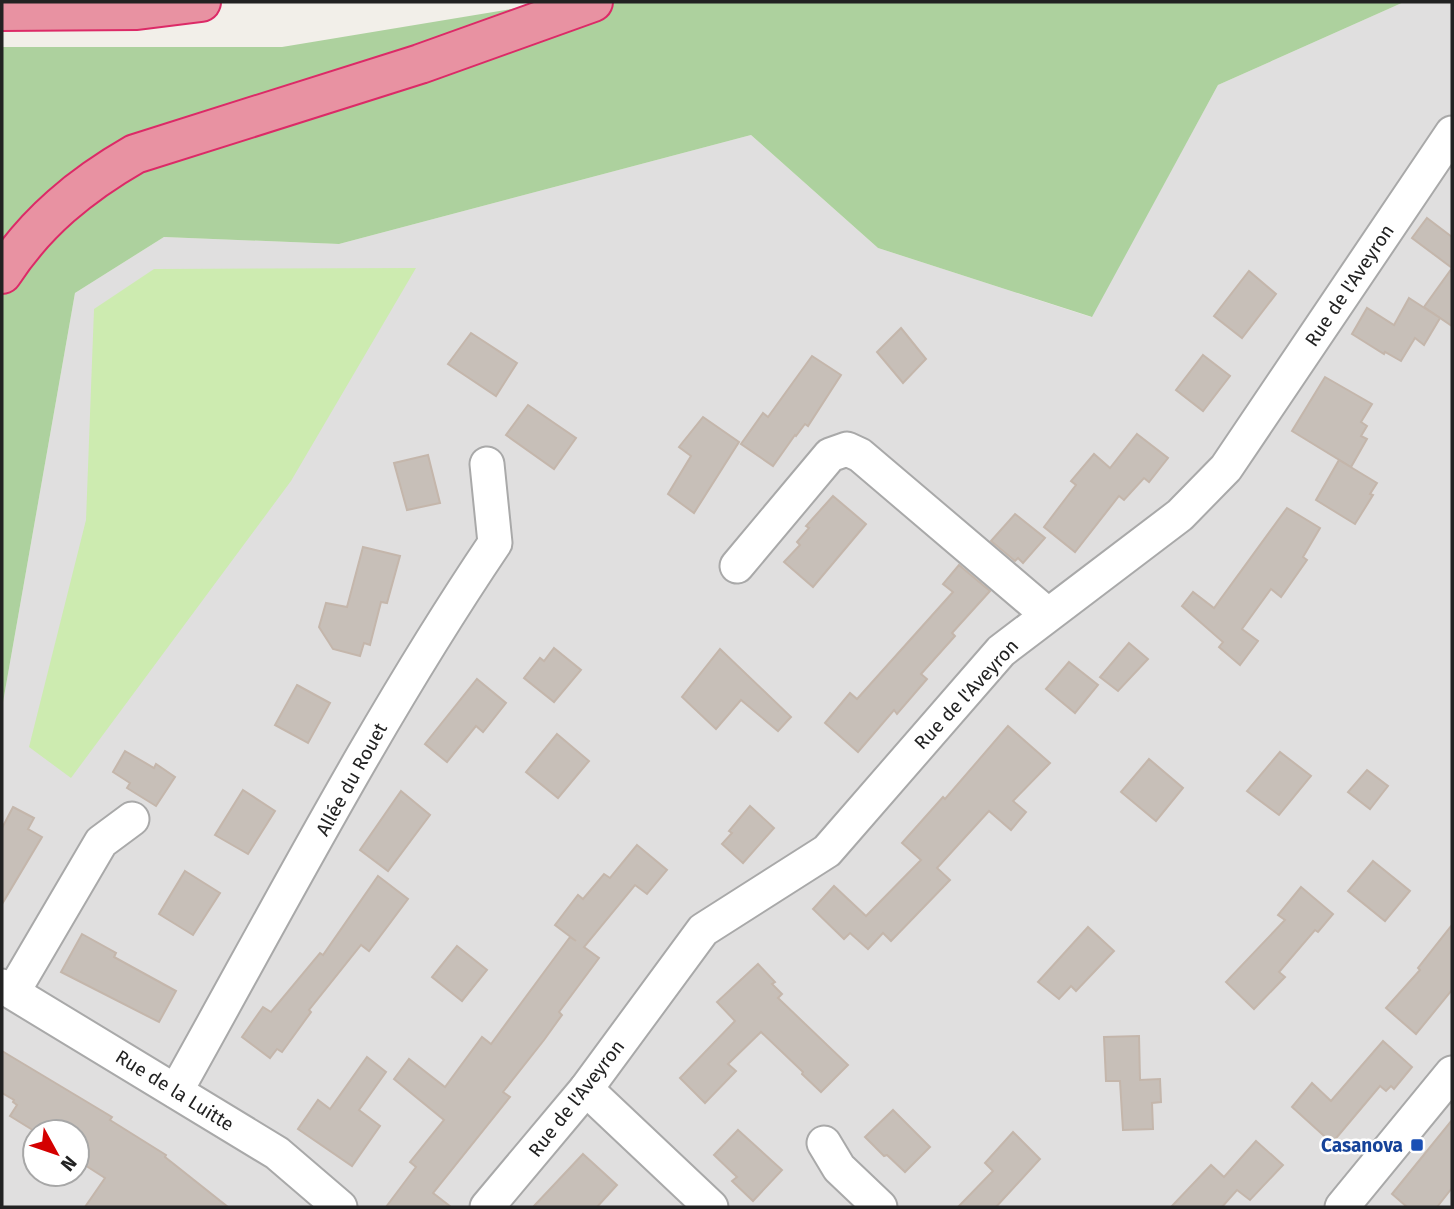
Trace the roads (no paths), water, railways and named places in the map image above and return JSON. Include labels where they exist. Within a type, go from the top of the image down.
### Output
[{"type":"highway","points":[[2,11],[137,10],[201,2]]},
{"type":"highway","points":[[2,274],[17,251],[68,198],[98,175],[135,155],[420,64],[593,2]]},
{"type":"street","name":"Rue de l'Aveyron","points":[[487,1207],[586,1089],[703,930],[827,851],[1002,651],[1180,515],[1226,468],[1452,133]]},
{"type":"street","points":[[737,566],[830,455],[847,449],[860,455],[1047,614]]},
{"type":"street","name":"Allée du Rouet","points":[[176,1091],[394,703],[442,621],[495,543],[486,464]]},
{"type":"street","points":[[7,989],[101,842],[132,819]]},
{"type":"street","name":"Rue de la Luitte","points":[[7,989],[277,1153],[340,1207]]},
{"type":"street","points":[[1342,1207],[1452,1073]]},
{"type":"street","points":[[586,1089],[711,1207]]},
{"type":"street","points":[[824,1143],[839,1168],[880,1207]]},
{"type":"place","name":"Casanova","points":[[1417,1145]]}]
